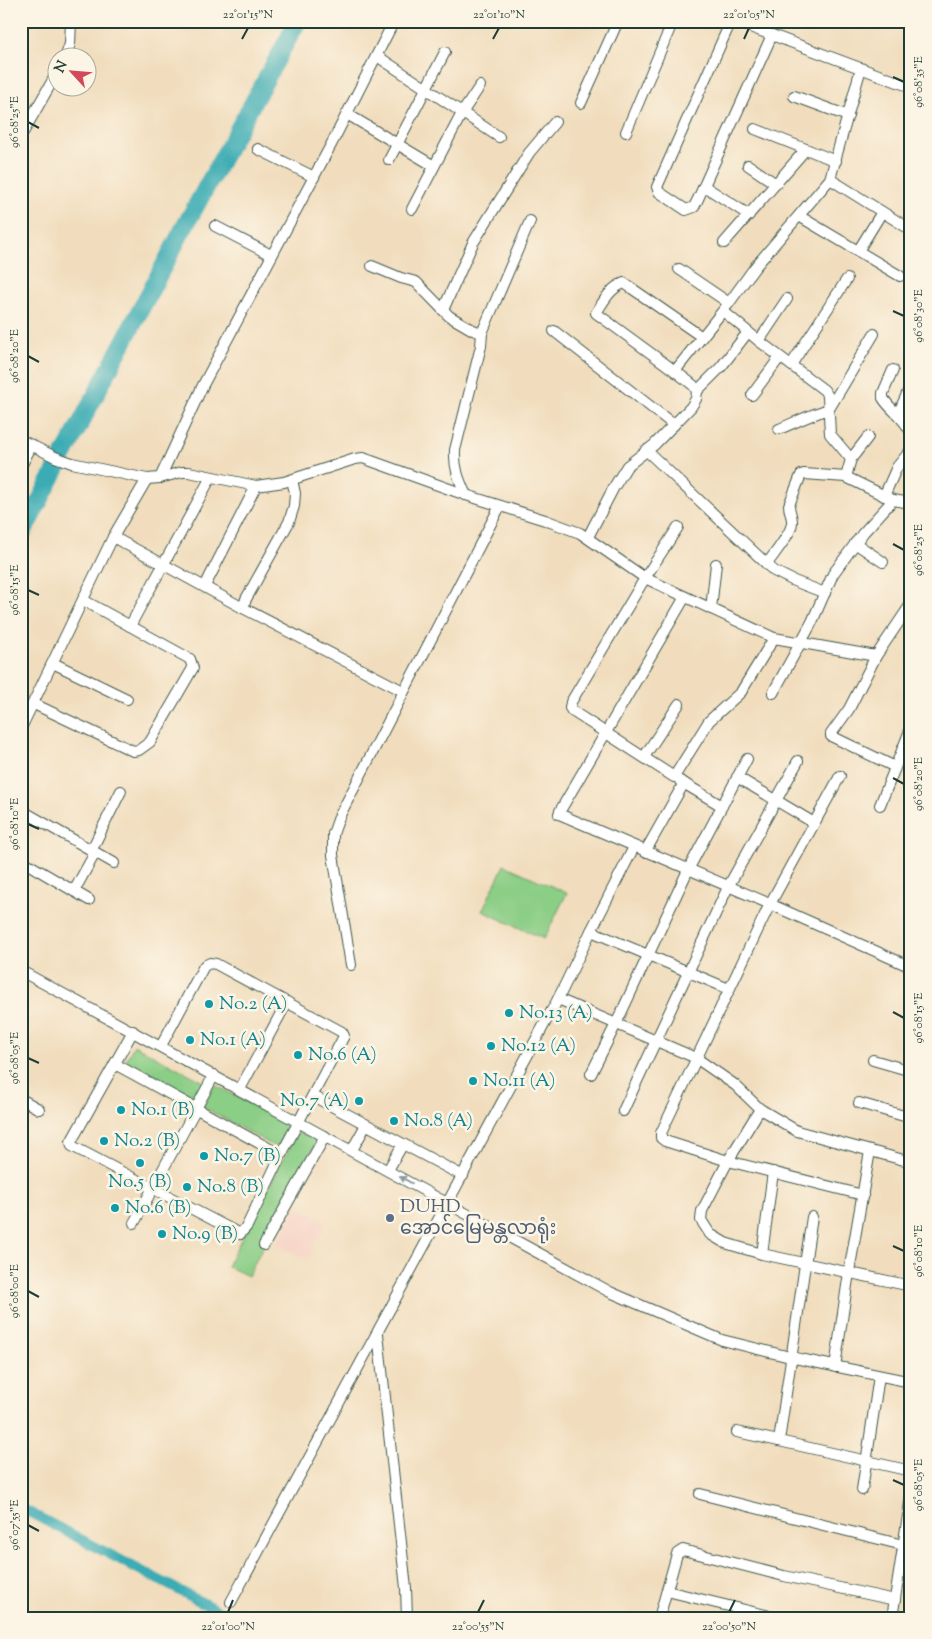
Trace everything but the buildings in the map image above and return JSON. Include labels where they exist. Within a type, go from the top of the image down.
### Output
[{"type":"street","points":[[69,48],[70,21]]},
{"type":"street","points":[[160,478],[200,392],[394,21]]},
{"type":"street","points":[[581,103],[618,21]]},
{"type":"street","points":[[626,132],[673,21]]},
{"type":"street","points":[[772,35],[694,207],[686,210],[659,192],[657,187],[732,21],[772,35],[911,87]]},
{"type":"street","points":[[389,160],[445,52]]},
{"type":"street","points":[[377,56],[499,137]]},
{"type":"street","points":[[675,370],[702,338],[755,267],[830,179],[861,68]]},
{"type":"street","points":[[412,209],[462,113],[480,86]]},
{"type":"street","points":[[21,136],[48,89]]},
{"type":"street","points":[[794,96],[848,116]]},
{"type":"street","points":[[347,114],[434,166]]},
{"type":"street","points":[[443,310],[473,242],[529,153],[555,122]]},
{"type":"street","points":[[755,129],[836,161]]},
{"type":"street","points":[[258,149],[314,177]]},
{"type":"street","points":[[724,243],[806,149]]},
{"type":"street","points":[[748,165],[776,184]]},
{"type":"street","points":[[830,179],[911,230]]},
{"type":"street","points":[[704,186],[749,216]]},
{"type":"street","points":[[858,251],[882,212]]},
{"type":"street","points":[[799,216],[900,276]]},
{"type":"street","points":[[466,495],[457,477],[454,463],[455,450],[481,346],[482,334],[530,221]]},
{"type":"street","points":[[215,226],[271,255]]},
{"type":"street","points":[[372,266],[416,282],[443,310],[457,321],[482,334]]},
{"type":"street","points":[[679,269],[726,307],[748,332],[824,390],[828,396],[830,434],[851,459]]},
{"type":"street","points":[[792,365],[847,279]]},
{"type":"street","points":[[697,391],[693,385],[675,370],[596,313],[608,295],[620,284],[624,283],[630,285],[702,338]]},
{"type":"street","points":[[759,341],[787,299]]},
{"type":"street","points":[[554,331],[674,425]]},
{"type":"street","points":[[588,537],[626,466],[654,445],[691,407],[696,399],[697,391],[721,367],[748,332]]},
{"type":"street","points":[[780,429],[800,421],[811,414],[829,409],[874,334]]},
{"type":"street","points":[[752,396],[780,357]]},
{"type":"street","points":[[893,370],[883,393],[883,398],[911,432]]},
{"type":"street","points":[[898,414],[911,385]]},
{"type":"street","points":[[846,477],[851,459],[868,437]]},
{"type":"street","points":[[21,440],[55,457],[72,463],[147,479],[160,478],[182,472],[256,486],[292,480],[362,458],[588,537],[645,578],[774,638],[802,641],[876,656]]},
{"type":"street","points":[[21,466],[32,445]]},
{"type":"street","points":[[646,450],[774,571],[794,582],[824,593]]},
{"type":"street","points":[[772,693],[820,607],[824,593],[834,574],[888,498],[897,467],[911,450]]},
{"type":"street","points":[[767,564],[791,528],[792,519],[789,505],[801,476],[806,473],[846,477],[888,498],[911,502]]},
{"type":"street","points":[[130,626],[211,477]]},
{"type":"street","points":[[21,728],[113,537],[147,479]]},
{"type":"street","points":[[243,608],[246,599],[289,522],[294,506],[295,493],[292,480]]},
{"type":"street","points":[[205,586],[256,486]]},
{"type":"street","points":[[351,964],[333,854],[333,834],[339,817],[403,691],[500,506]]},
{"type":"street","points":[[678,527],[645,578],[571,702],[570,708],[604,732],[722,806]]},
{"type":"street","points":[[113,537],[243,608],[403,691]]},
{"type":"street","points":[[855,543],[883,562]]},
{"type":"street","points":[[711,609],[716,564]]},
{"type":"street","points":[[685,597],[604,732],[559,813],[911,967]]},
{"type":"street","points":[[34,704],[133,751],[139,750],[150,742],[193,668],[190,659],[83,600]]},
{"type":"street","points":[[895,768],[831,734],[849,709],[876,656],[911,604]]},
{"type":"street","points":[[674,777],[709,721],[741,692],[774,638]]},
{"type":"street","points":[[53,663],[128,698]]},
{"type":"street","points":[[644,757],[679,704]]},
{"type":"street","points":[[880,805],[911,728]]},
{"type":"street","points":[[591,1074],[688,870],[746,759]]},
{"type":"street","points":[[623,1111],[728,887],[798,761]]},
{"type":"street","points":[[840,776],[770,904],[661,1133],[661,1138],[665,1141],[728,1161],[863,1194]]},
{"type":"street","points":[[737,777],[814,822]]},
{"type":"street","points":[[646,852],[684,783]]},
{"type":"street","points":[[74,891],[121,791]]},
{"type":"street","points":[[21,810],[114,863]]},
{"type":"street","points":[[231,1602],[558,999],[590,931],[634,847]]},
{"type":"street","points":[[21,860],[89,900]]},
{"type":"street","points":[[590,931],[729,989]]},
{"type":"street","points":[[133,1031],[71,1142],[72,1146],[240,1234],[248,1226],[299,1121],[344,1036],[342,1032],[287,1002],[216,964],[210,963],[204,966],[161,1046]]},
{"type":"street","points":[[21,970],[610,1292],[713,1337],[790,1357],[911,1382]]},
{"type":"street","points":[[558,999],[696,1058],[735,1085],[760,1109],[801,1132],[911,1162]]},
{"type":"street","points":[[240,1089],[287,1002]]},
{"type":"street","points":[[873,1060],[911,1071]]},
{"type":"street","points":[[115,1064],[282,1155]]},
{"type":"street","points":[[134,1223],[214,1075]]},
{"type":"street","points":[[313,1096],[463,1176]]},
{"type":"street","points":[[21,1099],[39,1109]]},
{"type":"street","points":[[859,1103],[911,1118]]},
{"type":"street","points":[[760,1109],[728,1161],[702,1211],[701,1220],[710,1234],[718,1240],[762,1254],[911,1286]]},
{"type":"street","points":[[352,1150],[366,1125]]},
{"type":"street","points":[[264,1245],[325,1136]]},
{"type":"street","points":[[388,1170],[403,1144]]},
{"type":"street","points":[[835,1367],[870,1151]]},
{"type":"street","points":[[762,1254],[773,1172]]},
{"type":"street","points":[[779,1441],[812,1217]]},
{"type":"street","points":[[378,1334],[406,1588],[407,1618]]},
{"type":"street","points":[[862,1490],[879,1376]]},
{"type":"street","points":[[737,1432],[911,1471]]},
{"type":"street","points":[[700,1494],[906,1541]]},
{"type":"street","points":[[892,1618],[906,1541],[911,1496]]},
{"type":"street","points":[[659,1618],[677,1554],[683,1550],[784,1576],[895,1600]]},
{"type":"street","points":[[667,1591],[778,1618]]},
{"type":"shaded area","points":[[297,1207],[327,1223],[307,1259],[277,1245]]},
{"type":"green space","points":[[504,865],[567,893],[544,939],[482,911]]},
{"type":"green space","points":[[134,1045],[204,1082],[194,1102],[124,1064]]},
{"type":"green space","points":[[215,1085],[289,1126],[277,1148],[203,1107]]},
{"type":"green space","points":[[298,1132],[317,1141],[248,1276],[227,1266]]},
{"type":"waterway","points":[[21,536],[181,233],[298,21]]},
{"type":"waterway","points":[[21,1508],[232,1618]]},
{"type":"place","name":"No.2 (A)","points":[[209,1004]]},
{"type":"place","name":"No.13 (A)","points":[[509,1013]]},
{"type":"place","name":"No.1 (A)","points":[[190,1040]]},
{"type":"place","name":"No.12 (A)","points":[[491,1046]]},
{"type":"place","name":"No.6 (A)","points":[[298,1055]]},
{"type":"place","name":"No.11 (A)","points":[[473,1081]]},
{"type":"place","name":"No.7 (A)","points":[[359,1101]]},
{"type":"place","name":"No.1 (B)","points":[[121,1110]]},
{"type":"place","name":"No.8 (A)","points":[[394,1121]]},
{"type":"place","name":"No.2 (B)","points":[[104,1141]]},
{"type":"place","name":"No.7 (B)","points":[[204,1156]]},
{"type":"place","name":"No.5 (B)","points":[[140,1163]]},
{"type":"place","name":"No.8 (B)","points":[[187,1187]]},
{"type":"place","name":"No.6 (B)","points":[[115,1208]]},
{"type":"place","name":"DUHD အောင်မြေမန္တလာရုံး","points":[[390,1218]]},
{"type":"place","name":"No.9 (B)","points":[[162,1234]]}]
